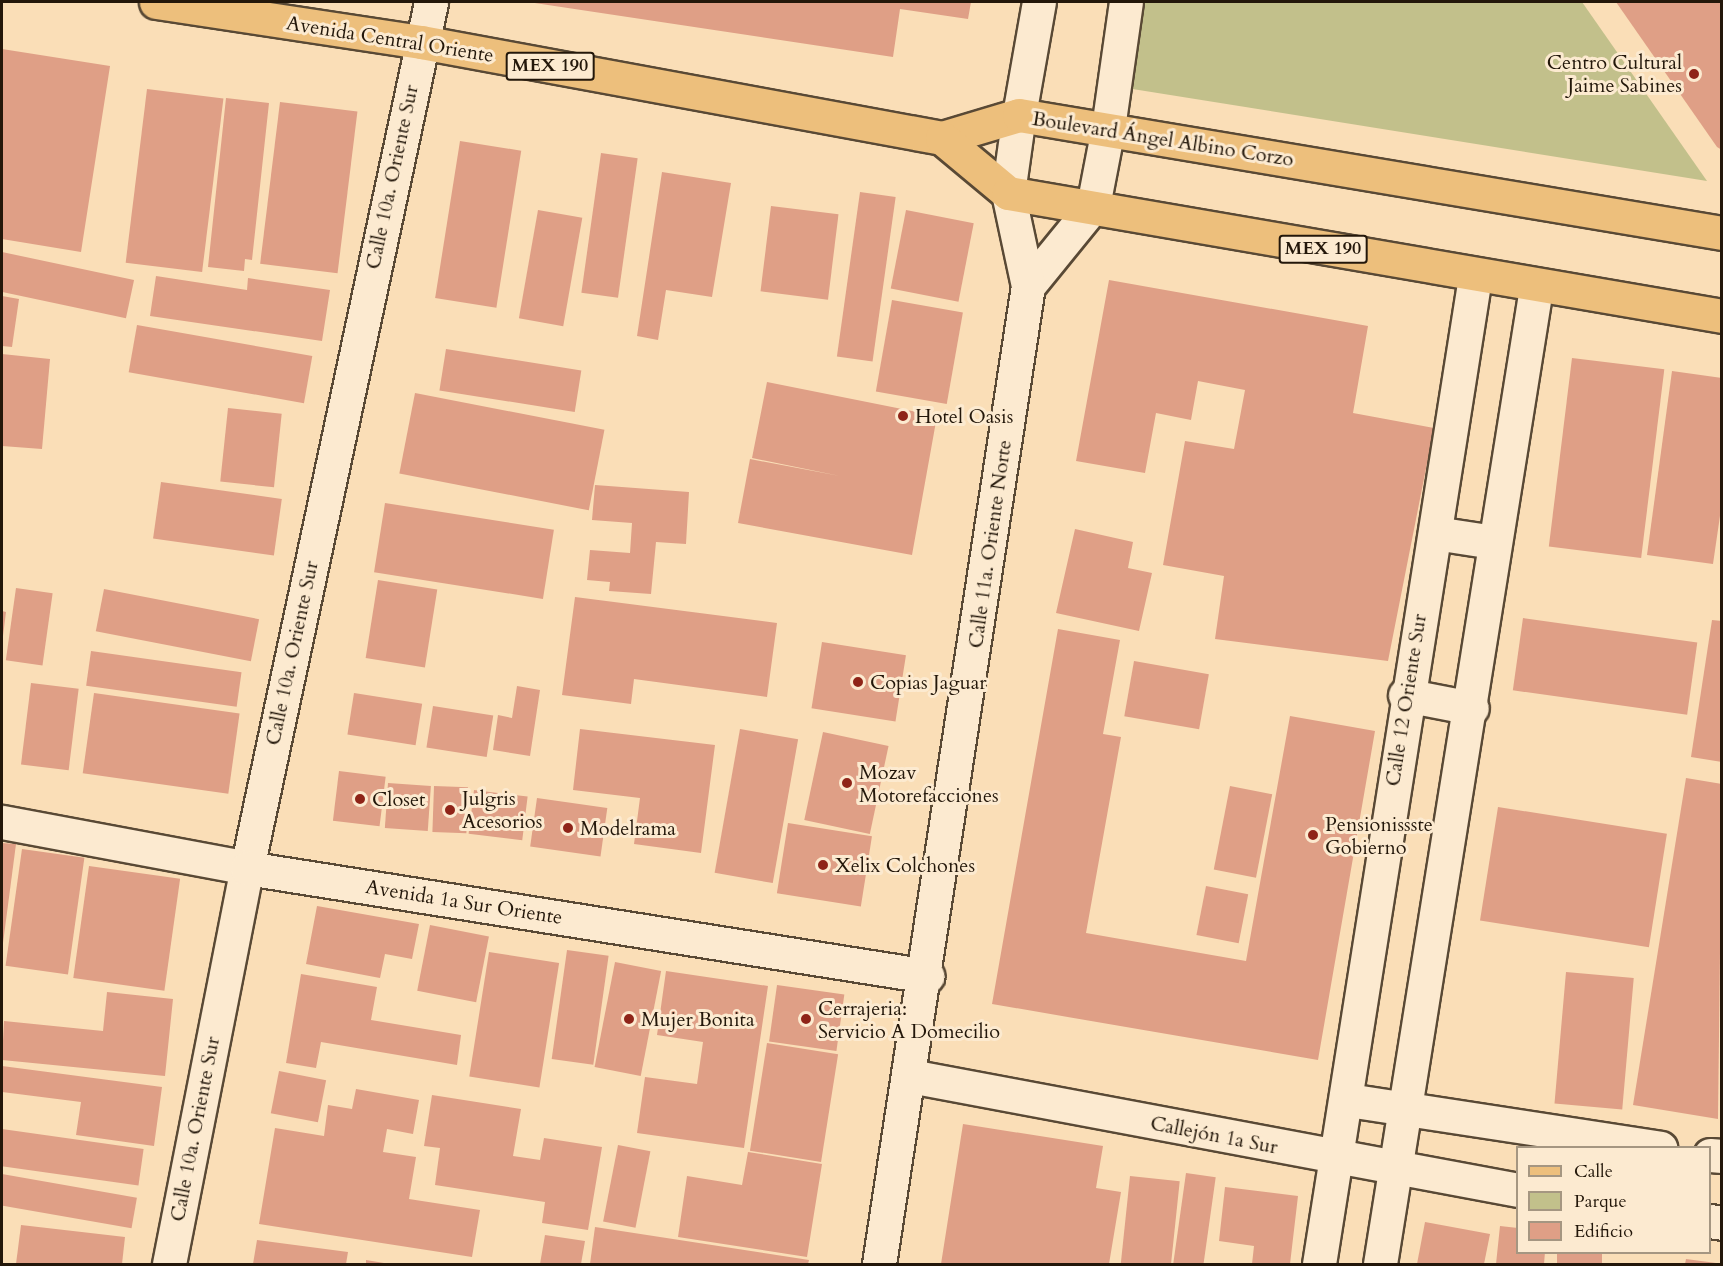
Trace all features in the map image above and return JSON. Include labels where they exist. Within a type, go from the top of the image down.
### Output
[{"type":"main road","name":"Avenida Central Oriente","points":[[156,2],[421,42],[942,138]]},
{"type":"main road","name":"Boulevard Ángel Albino Corzo","points":[[942,138],[1019,115],[1108,128],[1722,233]]},
{"type":"main road","name":"MEX 190","points":[[942,138],[1008,193],[1093,206],[1475,278],[1722,316]]},
{"type":"street","name":"Calle 10a. Oriente Sur","points":[[169,1264],[247,868],[430,2]]},
{"type":"street","points":[[1028,286],[1008,193],[1039,2]]},
{"type":"street","points":[[1028,286],[1093,206],[1108,128],[1126,2]]},
{"type":"street","name":"Calle 12 Oriente Sur","points":[[1319,1264],[1348,1100],[1405,695],[1435,533],[1475,278]]},
{"type":"street","name":"Calle 11a. Oriente Norte","points":[[879,1264],[927,976],[1028,286]]},
{"type":"street","points":[[1380,1264],[1401,1110],[1472,708],[1494,542],[1536,288]]},
{"type":"street","points":[[1435,533],[1494,542]]},
{"type":"street","points":[[1405,695],[1472,708]]},
{"type":"street","name":"Avenida 1a Sur Oriente","points":[[2,822],[247,868],[927,976]]},
{"type":"street","name":"Callejón 1a Sur","points":[[910,1076],[1394,1170],[1516,1190]]},
{"type":"street","points":[[1348,1100],[1401,1110],[1646,1146]]},
{"type":"green space","points":[[1132,2],[1582,2],[1707,181],[1120,87]]},
{"type":"building","points":[[528,2],[971,2],[968,19],[900,9],[893,57]]},
{"type":"building","name":"Centro Cultural Jaime Sabines","points":[[1616,2],[1722,2],[1722,150],[1717,147]]},
{"type":"building","points":[[2,49],[110,66],[81,252],[2,239]]},
{"type":"building","points":[[147,89],[223,98],[202,272],[126,263]]},
{"type":"building","points":[[226,98],[269,103],[252,260],[245,259],[244,271],[208,267]]},
{"type":"building","points":[[280,102],[357,112],[338,273],[260,264]]},
{"type":"building","points":[[460,141],[521,151],[496,308],[435,298]]},
{"type":"building","points":[[601,153],[638,158],[618,298],[581,293]]},
{"type":"building","points":[[662,172],[731,183],[712,297],[666,290],[658,340],[637,336]]},
{"type":"building","points":[[860,192],[896,197],[873,361],[837,356]]},
{"type":"building","points":[[771,206],[838,214],[828,300],[761,291]]},
{"type":"building","points":[[538,210],[582,218],[563,326],[519,318]]},
{"type":"building","points":[[906,210],[974,223],[958,302],[891,289]]},
{"type":"building","points":[[2,252],[134,280],[126,318],[2,292]]},
{"type":"building","points":[[156,276],[247,290],[248,278],[330,290],[322,341],[150,316]]},
{"type":"building","points":[[1109,280],[1368,326],[1353,413],[1434,428],[1388,661],[1215,639],[1224,576],[1163,565],[1185,441],[1234,449],[1245,390],[1198,381],[1191,420],[1156,413],[1145,473],[1076,461]]},
{"type":"building","points":[[2,296],[19,299],[12,347],[2,346]]},
{"type":"building","points":[[892,300],[963,313],[947,404],[876,392]]},
{"type":"building","points":[[137,325],[312,356],[304,403],[129,372]]},
{"type":"building","points":[[446,349],[581,370],[575,412],[439,390]]},
{"type":"building","points":[[2,354],[50,359],[42,449],[2,446]]},
{"type":"building","points":[[1572,358],[1664,369],[1641,558],[1549,547]]},
{"type":"building","points":[[1672,371],[1722,378],[1722,502],[1713,564],[1647,555]]},
{"type":"building","points":[[767,382],[937,416],[912,555],[738,523],[750,459],[840,476],[752,458]]},
{"type":"building","points":[[415,393],[604,430],[589,510],[399,473]]},
{"type":"building","points":[[228,408],[282,414],[274,487],[220,482]]},
{"type":"building","points":[[161,482],[282,499],[274,555],[153,538]]},
{"type":"building","points":[[595,485],[689,492],[686,544],[656,542],[651,594],[609,591],[610,582],[587,580],[590,550],[630,553],[632,523],[592,520]]},
{"type":"building","points":[[385,503],[554,530],[543,599],[374,572]]},
{"type":"building","points":[[1075,529],[1133,542],[1128,568],[1152,573],[1139,631],[1056,613]]},
{"type":"building","points":[[378,580],[437,589],[425,667],[366,658]]},
{"type":"building","points":[[16,588],[53,593],[42,665],[6,660]]},
{"type":"building","points":[[104,589],[259,619],[251,661],[96,631]]},
{"type":"building","points":[[575,597],[777,623],[767,697],[634,679],[631,704],[562,695]]},
{"type":"building","points":[[2,611],[6,612],[3,636],[2,635]]},
{"type":"building","points":[[1523,618],[1697,642],[1687,715],[1513,690]]},
{"type":"building","points":[[1712,620],[1722,621],[1722,762],[1691,757]]},
{"type":"building","name":"Pensionissste Gobierno","points":[[1058,629],[1120,640],[1103,734],[1121,737],[1086,933],[1246,961],[1290,716],[1375,731],[1318,1060],[992,1004]]},
{"type":"building","name":"Copias Jaguar","points":[[822,642],[906,655],[895,721],[812,708]]},
{"type":"building","points":[[91,651],[242,672],[237,707],[86,686]]},
{"type":"building","points":[[1134,661],[1209,674],[1199,729],[1124,716]]},
{"type":"building","points":[[31,683],[79,689],[69,770],[21,764]]},
{"type":"building","points":[[517,686],[540,690],[530,756],[493,750],[498,715],[512,718]]},
{"type":"building","points":[[94,693],[240,713],[228,794],[83,773]]},
{"type":"building","points":[[354,693],[422,704],[416,745],[347,734]]},
{"type":"building","points":[[433,706],[493,716],[487,757],[426,747]]},
{"type":"building","points":[[580,729],[715,745],[701,853],[634,844],[640,798],[573,790]]},
{"type":"building","points":[[740,729],[798,739],[773,883],[715,873]]},
{"type":"building","name":"Mozav Motorefacciones","points":[[823,732],[889,746],[870,834],[804,820]]},
{"type":"building","name":"Closet","points":[[339,771],[386,777],[380,826],[333,821]]},
{"type":"building","points":[[1686,778],[1722,784],[1718,1119],[1633,1105]]},
{"type":"building","points":[[388,783],[431,786],[428,831],[385,828]]},
{"type":"building","name":"Julgris Acesorios","points":[[434,786],[468,787],[466,833],[432,832]]},
{"type":"building","points":[[1230,786],[1272,794],[1256,878],[1214,869]]},
{"type":"building","points":[[474,790],[528,797],[522,840],[469,834]]},
{"type":"building","name":"Modelrama","points":[[537,798],[607,808],[600,856],[530,847]]},
{"type":"building","points":[[1498,807],[1667,834],[1649,947],[1480,921]]},
{"type":"building","name":"Xelix Colchones","points":[[788,823],[872,836],[861,906],[777,893]]},
{"type":"building","points":[[2,843],[16,844],[3,943],[2,943]]},
{"type":"building","points":[[22,849],[84,858],[68,975],[6,966]]},
{"type":"building","points":[[89,866],[180,879],[164,991],[73,978]]},
{"type":"building","points":[[1206,886],[1248,894],[1239,943],[1196,935]]},
{"type":"building","points":[[317,906],[419,924],[412,959],[385,954],[380,978],[306,964]]},
{"type":"building","points":[[430,925],[489,936],[476,1002],[417,991]]},
{"type":"building","points":[[567,950],[609,956],[593,1065],[552,1059]]},
{"type":"building","points":[[489,952],[559,963],[539,1088],[469,1076]]},
{"type":"building","name":"Mujer Bonita","points":[[615,962],[661,971],[641,1076],[595,1067]]},
{"type":"building","points":[[666,971],[768,986],[744,1148],[637,1133],[645,1077],[697,1084],[703,1042],[657,1035]]},
{"type":"building","points":[[1566,972],[1634,978],[1622,1109],[1554,1103]]},
{"type":"building","points":[[301,974],[377,987],[371,1020],[461,1035],[457,1065],[321,1042],[316,1068],[286,1063]]},
{"type":"building","name":"Cerrajeria: Servicio A Domecilio","points":[[777,985],[844,994],[836,1051],[769,1041]]},
{"type":"building","points":[[107,992],[173,999],[165,1076],[2,1060],[4,1021],[103,1031]]},
{"type":"building","points":[[767,1043],[838,1054],[821,1162],[750,1151]]},
{"type":"building","points":[[2,1066],[162,1087],[154,1146],[76,1135],[81,1102],[2,1092]]},
{"type":"building","points":[[279,1071],[326,1080],[318,1122],[271,1113]]},
{"type":"building","points":[[356,1089],[419,1100],[413,1134],[387,1129],[383,1152],[416,1157],[409,1199],[480,1210],[472,1257],[259,1224],[275,1128],[324,1136],[328,1105],[352,1109]]},
{"type":"building","points":[[432,1095],[521,1109],[513,1156],[540,1160],[544,1138],[602,1147],[588,1230],[542,1223],[545,1202],[435,1185],[440,1148],[424,1146]]},
{"type":"building","points":[[963,1124],[1103,1146],[1096,1188],[1121,1192],[1109,1264],[941,1264]]},
{"type":"building","points":[[2,1129],[144,1149],[138,1186],[2,1166]]},
{"type":"building","points":[[618,1145],[650,1151],[636,1228],[603,1222]]},
{"type":"building","points":[[748,1152],[822,1164],[807,1257],[678,1237],[687,1176],[742,1185]]},
{"type":"building","points":[[1186,1173],[1216,1177],[1204,1264],[1173,1264]]},
{"type":"building","points":[[2,1174],[137,1198],[132,1228],[2,1205]]},
{"type":"building","points":[[1130,1176],[1180,1181],[1171,1264],[1121,1264]]},
{"type":"building","points":[[1225,1187],[1298,1196],[1290,1264],[1252,1264],[1254,1246],[1219,1241]]},
{"type":"building","points":[[1425,1222],[1490,1234],[1484,1264],[1417,1264]]},
{"type":"building","points":[[21,1225],[125,1237],[122,1264],[16,1264]]},
{"type":"building","points":[[1500,1226],[1516,1228],[1516,1254],[1545,1254],[1544,1264],[1496,1264]]},
{"type":"building","points":[[595,1227],[809,1260],[808,1264],[590,1264]]},
{"type":"building","points":[[545,1235],[585,1241],[581,1264],[540,1264]]},
{"type":"building","points":[[257,1240],[348,1252],[346,1264],[253,1264]]},
{"type":"building","points":[[1557,1254],[1602,1254],[1602,1264],[1557,1264]]},
{"type":"building","points":[[1686,1259],[1716,1263],[1716,1264],[1685,1264]]},
{"type":"building","points":[[366,1260],[384,1263],[384,1264],[366,1264]]},
{"type":"place","name":"Centro Cultural Jaime Sabines","points":[[1694,74]]},
{"type":"place","name":"Hotel Oasis","points":[[903,416]]},
{"type":"place","name":"Copias Jaguar","points":[[858,682]]},
{"type":"place","name":"Mozav Motorefacciones","points":[[847,783]]},
{"type":"place","name":"Closet","points":[[360,799]]},
{"type":"place","name":"Julgris Acesorios","points":[[450,810]]},
{"type":"place","name":"Modelrama","points":[[568,828]]},
{"type":"place","name":"Pensionissste Gobierno","points":[[1313,835]]},
{"type":"place","name":"Xelix Colchones","points":[[823,865]]},
{"type":"place","name":"Mujer Bonita","points":[[629,1019]]},
{"type":"place","name":"Cerrajeria: Servicio A Domecilio","points":[[806,1019]]}]
